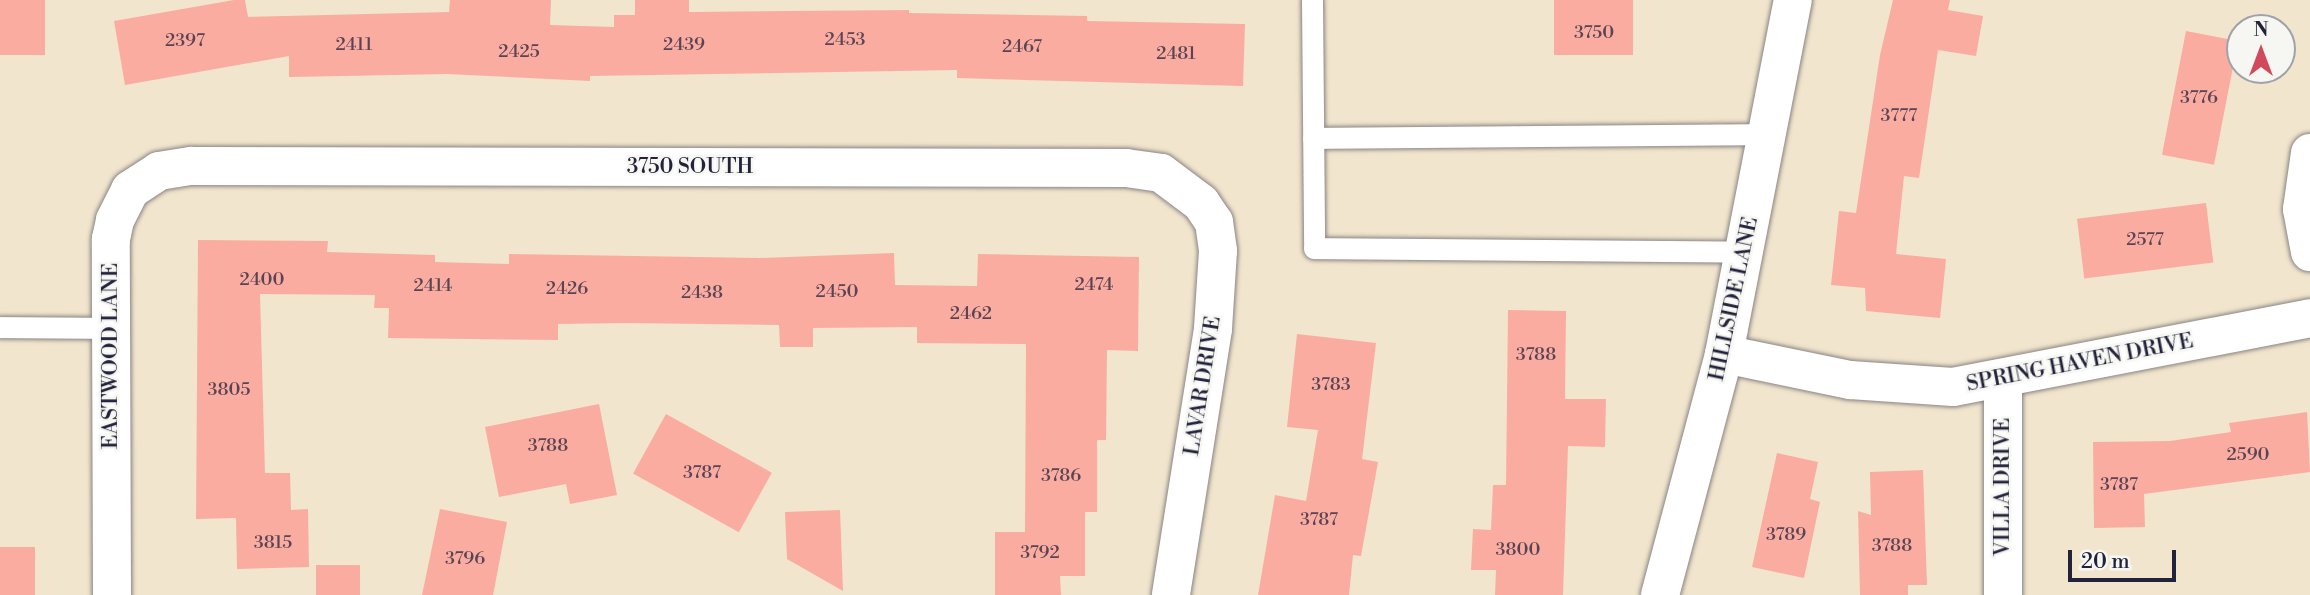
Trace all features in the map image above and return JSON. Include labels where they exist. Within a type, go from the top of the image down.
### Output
[{"type":"street","name":"HILLSIDE LANE","points":[[1660,595],[1724,354],[1793,0]]},
{"type":"street","points":[[2310,153],[2302,209],[2310,252]]},
{"type":"street","name":"3750 SOUTH","points":[[192,166],[1126,168],[1160,173],[1184,188]]},
{"type":"street","name":"EASTWOOD LANE","points":[[112,595],[111,239],[120,207],[145,177],[192,166]]},
{"type":"street","name":"LAVAR DRIVE","points":[[1171,595],[1218,282],[1213,222],[1184,188]]},
{"type":"street","name":"SPRING HAVEN DRIVE","points":[[1724,354],[1850,380],[1953,387],[2003,380],[2310,318]]},
{"type":"street","name":"VILLA DRIVE","points":[[2003,380],[2003,595]]},
{"type":"lane","points":[[1312,0],[1314,248],[1745,252]]},
{"type":"lane","points":[[1313,138],[1769,134]]},
{"type":"lane","points":[[0,327],[112,327]]},
{"type":"building","points":[[0,0],[45,0],[45,55],[0,55]]},
{"type":"building","points":[[245,0],[248,17],[449,12],[450,0],[551,0],[550,25],[614,27],[614,15],[635,15],[635,0],[689,0],[689,12],[909,10],[909,13],[1087,16],[1087,21],[1245,24],[1243,86],[957,78],[957,70],[590,76],[590,81],[447,74],[289,77],[289,56],[125,85],[114,21]]},
{"type":"building","points":[[1554,0],[1633,0],[1633,55],[1554,55]]},
{"type":"building","points":[[1893,0],[1950,0],[1948,10],[1983,16],[1976,56],[1938,50],[1919,178],[1904,176],[1896,254],[1946,259],[1940,318],[1866,311],[1865,288],[1831,285],[1839,211],[1856,213],[1880,55]]},
{"type":"building","points":[[2186,31],[2226,39],[2226,84],[2230,84],[2214,165],[2162,155]]},
{"type":"building","points":[[2206,203],[2213,263],[2084,278],[2077,219]]},
{"type":"building","points":[[198,240],[328,241],[327,252],[435,255],[435,262],[509,264],[509,254],[760,258],[894,253],[895,285],[977,286],[978,254],[1139,257],[1138,351],[1107,350],[1106,440],[1097,440],[1097,512],[1085,512],[1085,576],[1060,576],[1061,595],[995,595],[995,532],[1025,532],[1026,344],[917,343],[917,327],[813,328],[813,347],[780,347],[779,325],[626,323],[558,324],[558,340],[388,338],[389,308],[374,308],[375,295],[260,294],[265,473],[290,473],[291,510],[308,509],[309,567],[237,569],[236,518],[196,519]]},
{"type":"building","points":[[1508,310],[1566,311],[1565,399],[1606,399],[1605,447],[1568,446],[1563,595],[1495,595],[1496,570],[1471,570],[1473,529],[1491,530],[1493,485],[1506,485]]},
{"type":"building","points":[[1297,334],[1376,343],[1362,459],[1378,462],[1361,556],[1353,555],[1349,595],[1258,595],[1275,495],[1306,501],[1318,430],[1287,427]]},
{"type":"building","points":[[599,404],[617,495],[570,504],[566,484],[499,497],[485,427]]},
{"type":"building","points":[[2307,412],[2310,472],[2144,494],[2145,527],[2094,528],[2093,442],[2170,441],[2231,432],[2229,423]]},
{"type":"building","points":[[666,414],[772,473],[739,532],[633,473]]},
{"type":"building","points":[[1777,453],[1818,462],[1810,499],[1820,502],[1804,578],[1752,567]]},
{"type":"building","points":[[1923,470],[1927,585],[1908,585],[1908,595],[1860,595],[1858,511],[1871,515],[1870,472]]},
{"type":"building","points":[[440,509],[507,522],[493,595],[422,595]]},
{"type":"building","points":[[840,510],[843,591],[787,559],[785,512]]},
{"type":"building","points":[[0,547],[35,547],[35,595],[0,595]]},
{"type":"building","points":[[316,565],[360,565],[360,595],[316,595]]}]
